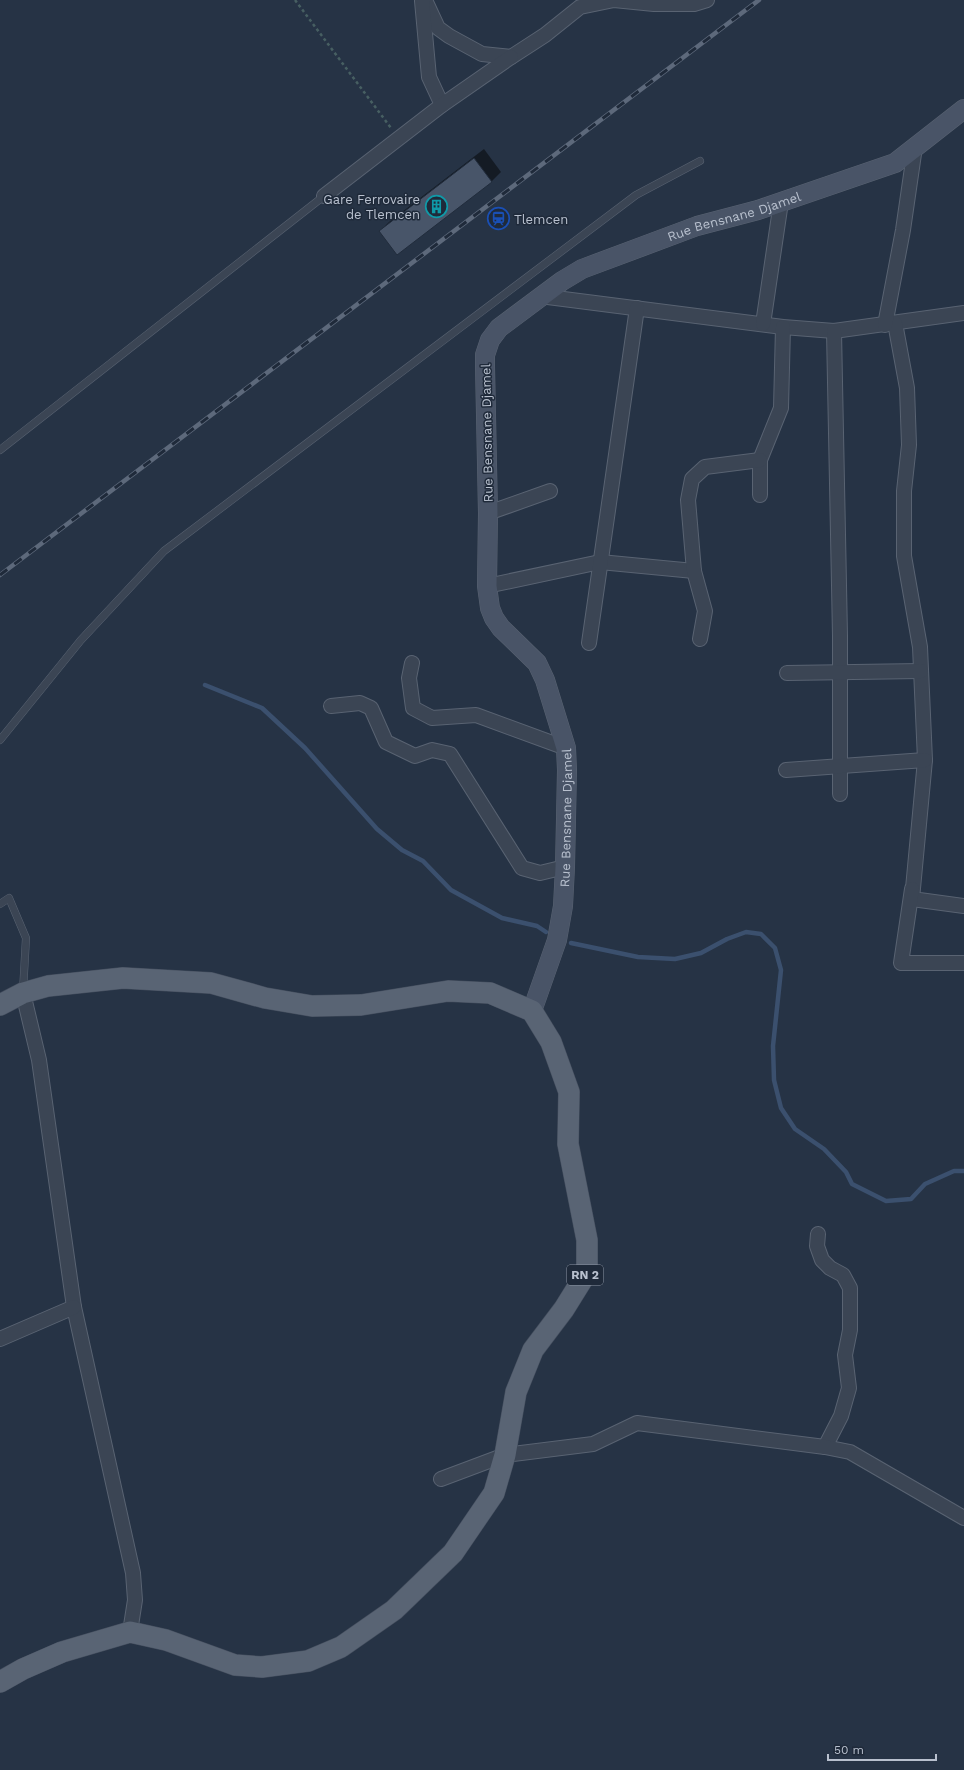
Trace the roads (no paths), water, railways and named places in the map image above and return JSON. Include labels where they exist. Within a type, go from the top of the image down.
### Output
[{"type":"main road","name":"Rue Bensnane Djamel","points":[[532,1011],[557,940],[563,906],[566,867],[566,748],[537,663],[502,628],[494,618],[490,608],[487,586],[488,513],[485,355],[490,340],[499,328],[540,296],[582,269],[697,226],[781,202],[895,163],[964,109]]},
{"type":"main road","points":[[0,1005],[23,993],[48,986],[123,978],[211,983],[265,998],[312,1006],[361,1005],[448,991],[490,993],[532,1011]]},
{"type":"main road","name":"RN 2","points":[[0,1682],[23,1669],[62,1652],[130,1632],[166,1640],[235,1665],[262,1667],[308,1661],[340,1647],[394,1610],[454,1553],[494,1493],[505,1455],[516,1392],[533,1350],[564,1309],[587,1272],[587,1240],[568,1144],[569,1092],[551,1042],[532,1011]]},
{"type":"street","points":[[424,0],[438,28],[449,36],[482,54],[511,57]]},
{"type":"street","points":[[424,0],[429,76],[442,105]]},
{"type":"street","points":[[324,196],[442,105],[545,35],[580,7],[614,0],[654,4],[694,4],[707,0]]},
{"type":"street","points":[[915,147],[902,230],[890,324],[908,388],[909,445],[904,491],[904,556],[920,647],[925,760],[912,899],[964,906]]},
{"type":"street","points":[[763,324],[781,202]]},
{"type":"street","points":[[540,296],[783,327],[834,331],[964,313]]},
{"type":"street","points":[[589,643],[637,308]]},
{"type":"street","points":[[760,495],[760,460],[781,408],[783,327]]},
{"type":"street","points":[[834,331],[840,673],[840,794]]},
{"type":"street","points":[[700,639],[704,611],[694,571],[688,500],[692,479],[705,467],[760,460]]},
{"type":"street","points":[[488,513],[550,491]]},
{"type":"street","points":[[487,586],[600,562],[694,571]]},
{"type":"street","points":[[412,663],[409,678],[413,708],[432,718],[476,715],[566,748]]},
{"type":"street","points":[[787,672],[840,673],[920,671]]},
{"type":"street","points":[[332,706],[360,703],[371,708],[386,742],[415,756],[432,750],[450,754],[522,868],[540,873],[566,867]]},
{"type":"street","points":[[786,770],[925,760]]},
{"type":"street","points":[[913,882],[901,963],[964,964]]},
{"type":"street","points":[[23,993],[39,1060],[74,1307],[134,1573],[135,1600],[130,1632]]},
{"type":"street","points":[[818,1234],[817,1246],[822,1260],[830,1268],[843,1275],[850,1288],[850,1330],[845,1354],[849,1388],[841,1416],[825,1447]]},
{"type":"street","points":[[0,1339],[74,1307]]},
{"type":"street","points":[[441,1478],[505,1455],[593,1444],[637,1423],[825,1447],[850,1452],[964,1518]]},
{"type":"lane","points":[[0,740],[81,640],[164,551],[636,195],[700,161]]},
{"type":"lane","points":[[0,450],[324,196]]},
{"type":"lane","points":[[0,904],[9,898],[26,938],[23,993]]},
{"type":"waterway","points":[[205,685],[262,708],[305,748],[377,829],[402,850],[423,861],[451,890],[502,918],[537,926],[546,932]]},
{"type":"waterway","points":[[571,943],[638,957],[675,959],[701,953],[727,939],[746,932],[761,934],[775,948],[781,970],[773,1046],[774,1080],[781,1108],[795,1129],[824,1149],[846,1172],[852,1184],[886,1201],[911,1199],[925,1184],[954,1171],[964,1171]]},
{"type":"railway","points":[[0,575],[759,0]]},
{"type":"place","name":"Gare Ferrovaire de Tlemcen","points":[[436,206]]},
{"type":"place","name":"Tlemcen","points":[[498,219]]}]
